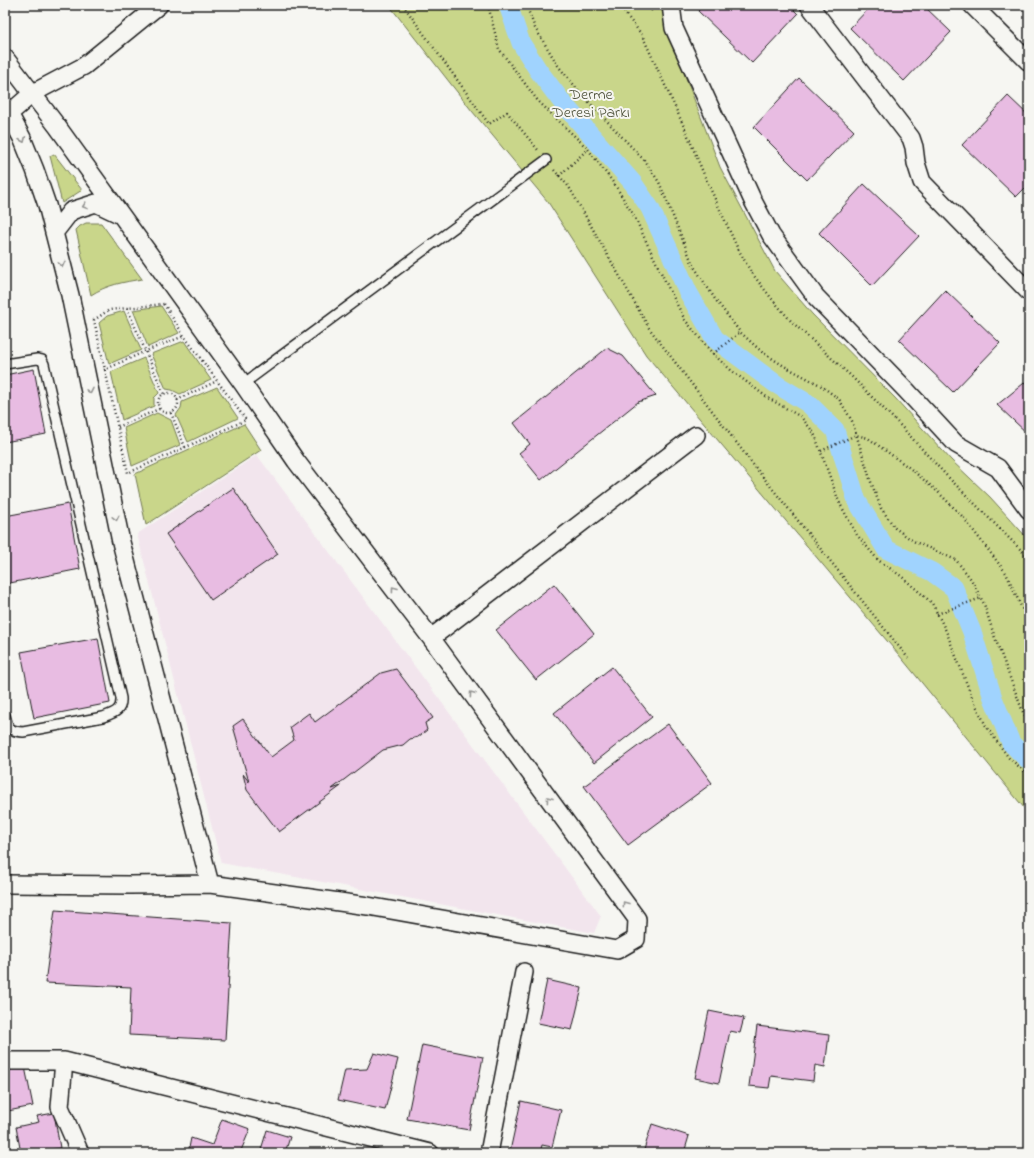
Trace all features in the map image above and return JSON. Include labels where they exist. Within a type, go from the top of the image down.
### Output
[{"type":"street","points":[[159,5],[84,66],[32,94],[7,110],[22,138],[47,205],[70,295],[121,542],[210,884]]},
{"type":"street","points":[[671,5],[674,28],[744,182],[771,235],[816,297],[956,444],[998,468],[1029,510]]},
{"type":"street","points":[[808,5],[911,138],[916,163],[922,182],[1029,292]]},
{"type":"street","points":[[972,5],[1028,60]]},
{"type":"street","points":[[5,58],[121,215],[243,384],[296,461],[431,638],[637,919],[636,939],[617,950],[368,906],[210,884],[5,884]]},
{"type":"street","points":[[54,233],[71,211],[96,203],[121,215]]},
{"type":"street","points":[[431,638],[696,435]]},
{"type":"street","points":[[489,1153],[524,972]]},
{"type":"street","points":[[5,1061],[64,1061],[430,1153]]},
{"type":"street","points":[[64,1061],[60,1107],[80,1153]]},
{"type":"lane","points":[[243,384],[546,160]]},
{"type":"lane","points":[[5,364],[37,359],[42,360],[44,364],[121,704],[113,714],[103,717],[22,732],[11,729],[7,724],[5,715]]},
{"type":"path","points":[[403,5],[489,124],[507,112],[568,187],[649,328],[755,467],[908,658]]},
{"type":"path","points":[[488,5],[499,49],[538,101],[588,149],[615,185],[634,216],[685,320],[713,354],[732,371],[768,398],[801,417],[814,433],[822,451],[839,502],[857,536],[878,560],[901,576],[932,603],[946,631],[972,697],[987,728],[1009,758],[1029,776]]},
{"type":"path","points":[[526,5],[535,28],[559,67],[644,160],[659,182],[693,264],[739,333],[762,352],[784,366],[820,385],[839,399],[852,421],[871,482],[881,508],[895,528],[913,541],[956,560],[971,579],[981,598],[1023,712],[1029,722]]},
{"type":"path","points":[[559,176],[588,149]]},
{"type":"path","points":[[164,304],[184,336],[246,420],[128,473],[94,320],[109,310],[127,308],[164,304]]},
{"type":"path","points":[[127,308],[164,394]]},
{"type":"path","points":[[713,354],[739,333]]},
{"type":"path","points":[[104,370],[184,336]]},
{"type":"path","points":[[177,400],[217,381]]},
{"type":"path","points":[[164,394],[170,394],[176,397],[177,400],[178,406],[171,413],[161,412],[159,409],[157,402],[164,394]]},
{"type":"path","points":[[118,427],[159,409]]},
{"type":"path","points":[[171,413],[185,447]]},
{"type":"path","points":[[822,451],[856,435],[868,438],[911,469],[938,492],[963,517],[1006,573],[1029,624]]},
{"type":"path","points":[[938,614],[981,598]]},
{"type":"shaded area","points":[[257,455],[601,916],[594,933],[221,863],[137,534]]},
{"type":"green space","name":"Derme Deresi Parkı","points":[[389,5],[662,5],[671,39],[720,167],[775,271],[812,314],[895,398],[951,460],[990,497],[1029,540],[1029,814],[904,661],[646,355],[548,202],[472,111]]},
{"type":"green space","points":[[54,154],[82,190],[62,203],[50,156]]},
{"type":"green space","points":[[86,223],[101,223],[142,279],[109,286],[91,295],[76,230]]},
{"type":"green space","points":[[161,306],[179,333],[148,347],[133,310]]},
{"type":"green space","points":[[124,311],[141,350],[109,364],[99,323],[107,316]]},
{"type":"green space","points":[[184,341],[211,380],[180,394],[166,389],[151,354]]},
{"type":"green space","points":[[144,358],[159,393],[154,398],[154,406],[122,420],[111,372]]},
{"type":"green space","points":[[217,387],[238,418],[188,442],[176,415],[181,408],[182,402]]},
{"type":"green space","points":[[157,413],[171,420],[180,445],[132,466],[124,428]]},
{"type":"green space","points":[[244,424],[261,450],[146,525],[135,474]]},
{"type":"building","points":[[703,5],[789,5],[798,14],[752,63],[698,11]]},
{"type":"building","points":[[872,5],[923,5],[951,32],[904,81],[850,28]]},
{"type":"building","points":[[799,78],[854,131],[807,180],[754,127]]},
{"type":"building","points":[[1008,96],[1029,116],[1029,184],[1016,197],[962,145]]},
{"type":"building","points":[[864,184],[919,236],[872,286],[819,233]]},
{"type":"building","points":[[945,290],[1000,343],[953,392],[899,340]]},
{"type":"building","points":[[607,348],[623,356],[656,396],[638,402],[541,480],[519,453],[530,444],[514,423]]},
{"type":"building","points":[[34,369],[46,434],[5,442],[5,375]]},
{"type":"building","points":[[1029,379],[1029,435],[997,405]]},
{"type":"building","points":[[233,488],[278,554],[211,600],[166,534]]},
{"type":"building","points":[[68,504],[80,569],[5,584],[5,516]]},
{"type":"building","points":[[554,584],[594,634],[536,680],[496,630]]},
{"type":"building","points":[[98,638],[110,703],[34,718],[21,652]]},
{"type":"building","points":[[612,667],[652,717],[594,763],[554,713]]},
{"type":"building","points":[[396,669],[433,718],[425,723],[427,730],[418,737],[410,739],[403,745],[383,750],[332,789],[341,786],[279,832],[247,790],[243,774],[249,782],[233,726],[243,719],[271,757],[294,740],[290,727],[309,713],[315,722],[381,673]]},
{"type":"building","points":[[668,724],[712,783],[628,845],[584,786]]},
{"type":"building","points":[[55,910],[232,923],[225,1040],[129,1035],[131,987],[45,983]]},
{"type":"building","points":[[547,980],[582,988],[572,1030],[538,1023]]},
{"type":"building","points":[[709,1011],[744,1018],[740,1033],[730,1031],[719,1083],[695,1078]]},
{"type":"building","points":[[757,1026],[829,1035],[825,1067],[815,1065],[813,1081],[771,1076],[769,1088],[749,1086]]},
{"type":"building","points":[[422,1045],[483,1057],[469,1130],[407,1119]]},
{"type":"building","points":[[374,1053],[398,1059],[385,1110],[338,1100],[345,1070],[367,1069]]},
{"type":"building","points":[[25,1067],[33,1106],[8,1111],[5,1094],[5,1071]]},
{"type":"building","points":[[521,1101],[561,1110],[552,1147],[542,1145],[540,1153],[519,1153],[510,1151]]},
{"type":"building","points":[[54,1113],[60,1148],[33,1153],[21,1153],[16,1127],[39,1122],[37,1116]]},
{"type":"building","points":[[222,1119],[250,1129],[240,1153],[188,1153],[191,1138],[212,1145]]},
{"type":"building","points":[[652,1124],[689,1136],[684,1153],[643,1153]]},
{"type":"building","points":[[267,1130],[290,1137],[285,1153],[260,1153]]},
{"type":"waterway","points":[[508,5],[521,43],[538,70],[562,102],[633,183],[650,208],[688,292],[715,339],[776,384],[809,404],[835,430],[857,501],[886,549],[932,572],[954,588],[972,632],[993,698],[1011,743],[1029,761]]}]
